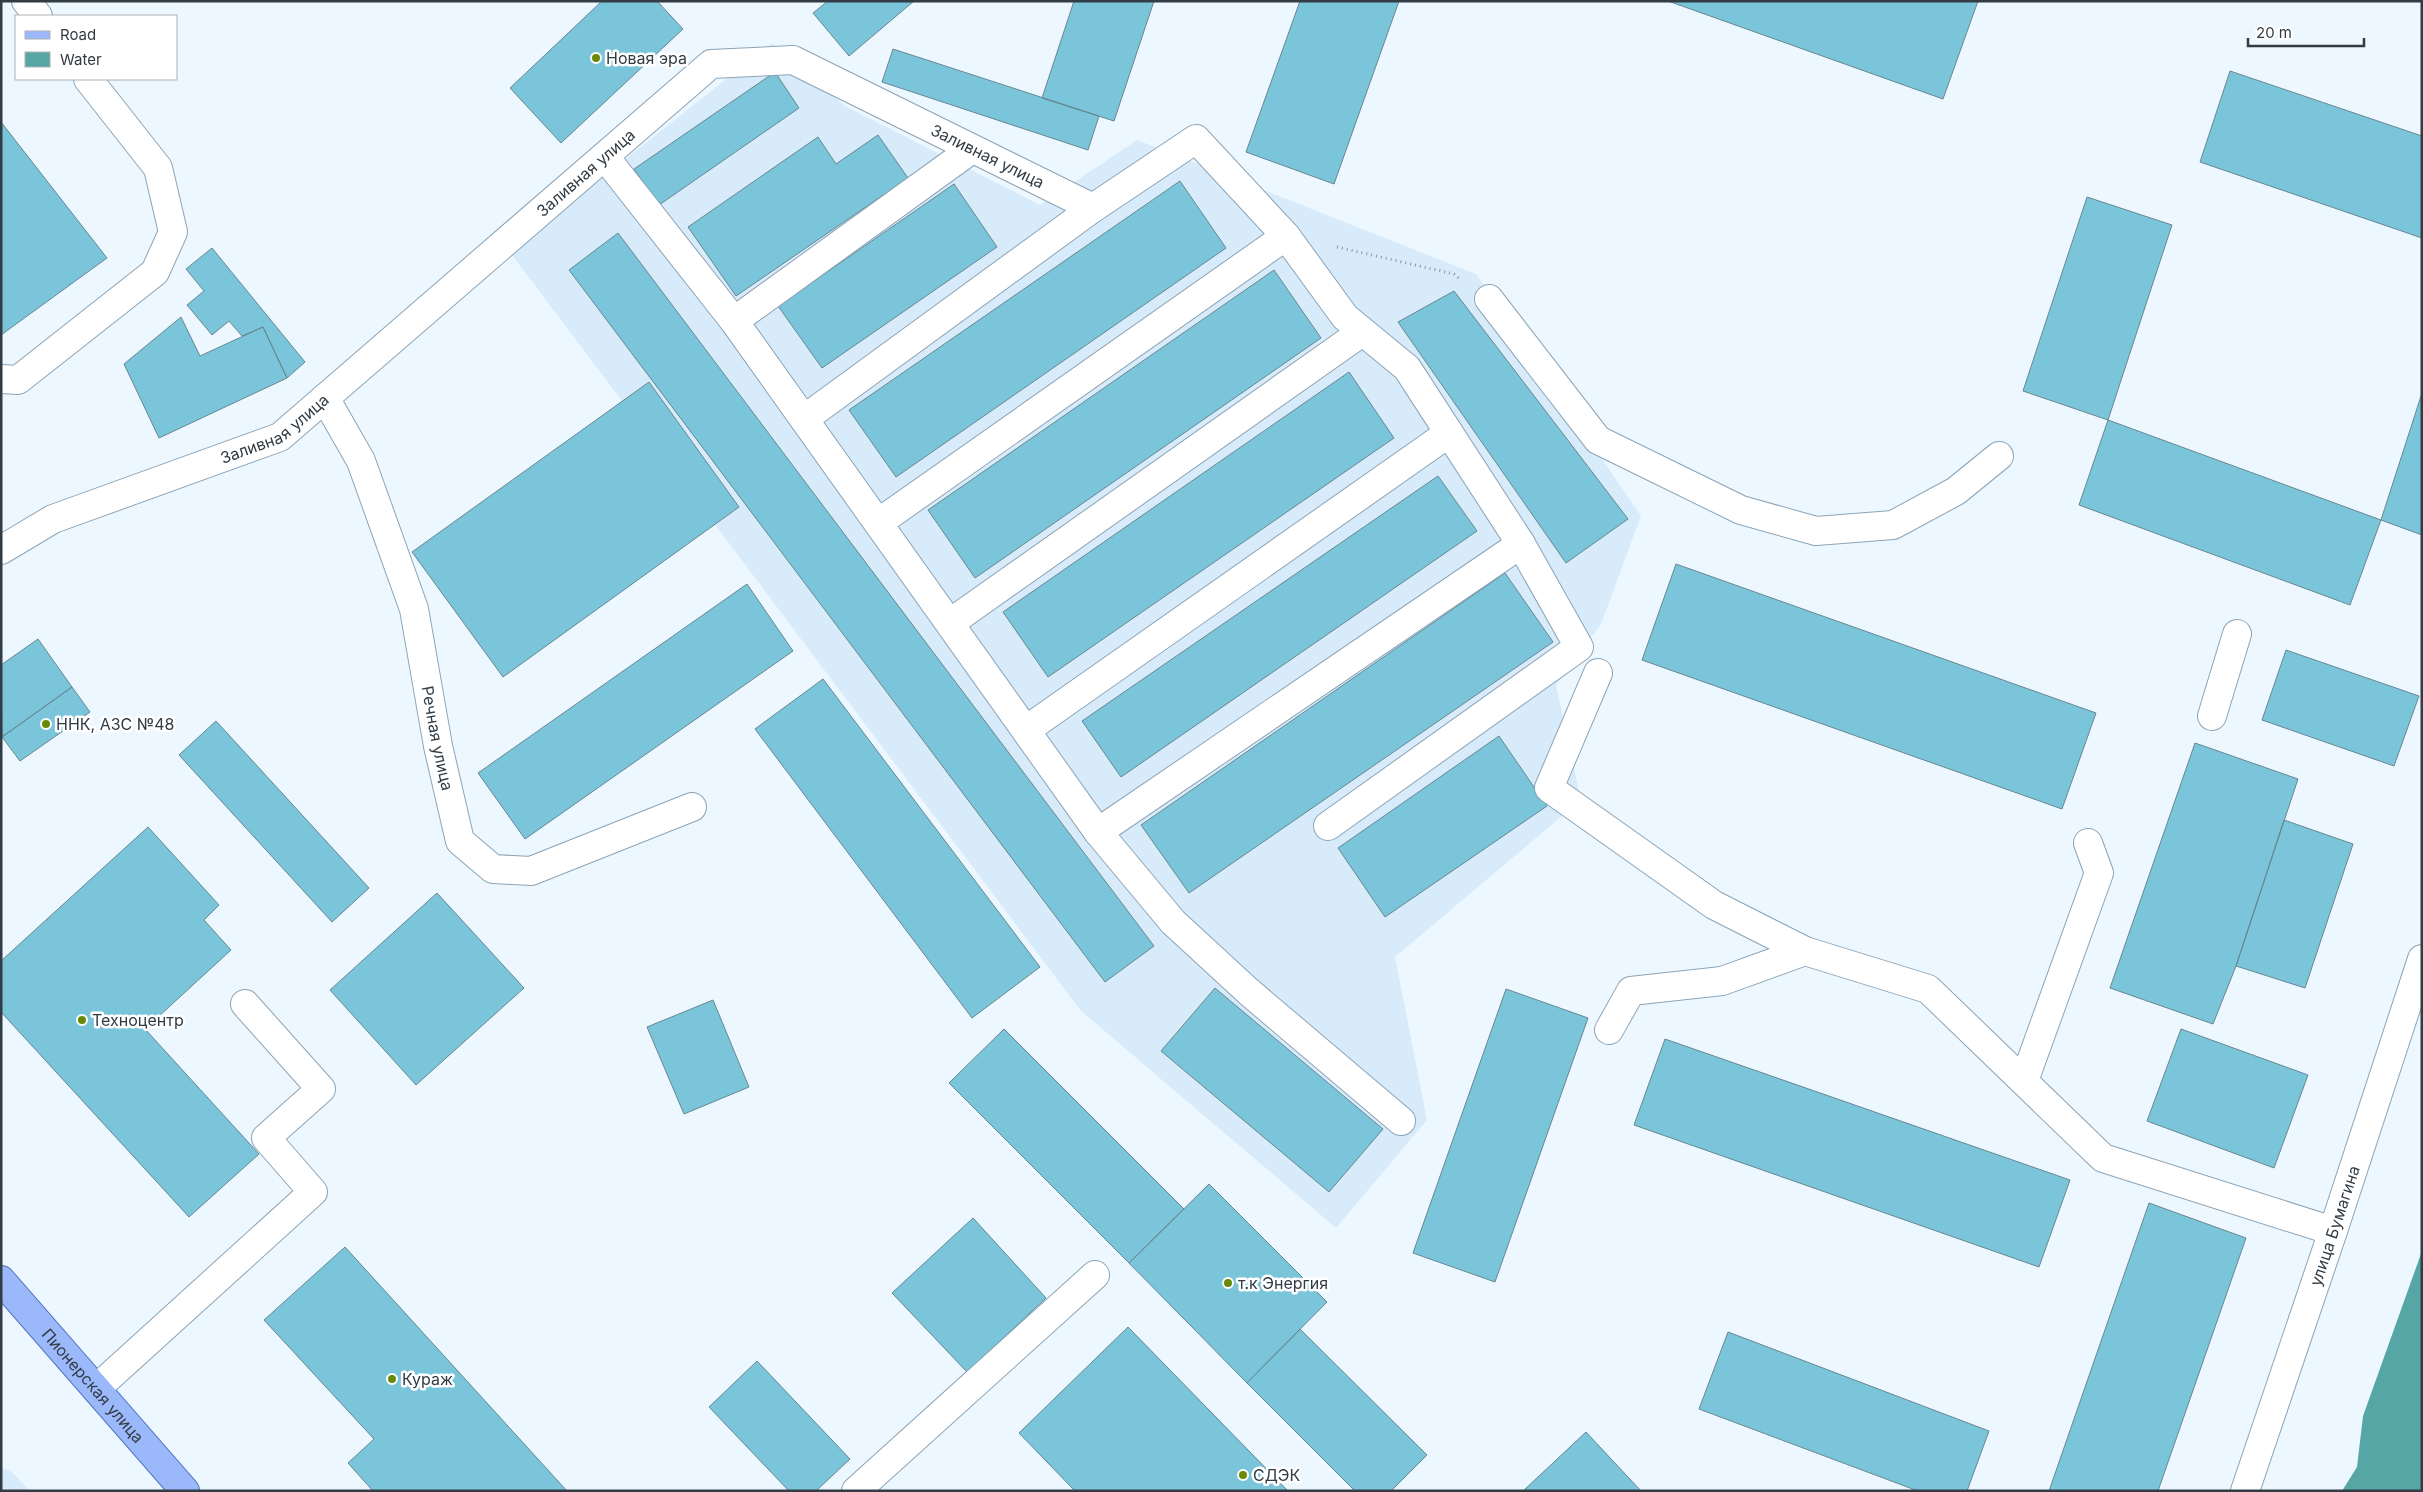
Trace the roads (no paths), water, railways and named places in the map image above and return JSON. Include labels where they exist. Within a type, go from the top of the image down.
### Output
[{"type":"main road","name":"Пионерская улица","points":[[1,1280],[185,1491]]},
{"type":"street","points":[[26,1],[37,15]]},
{"type":"street","name":"Заливная улица","points":[[1,550],[53,519],[280,437],[711,64],[793,60],[1093,208]]},
{"type":"street","points":[[1,379],[18,380],[155,272],[173,232],[158,168],[89,80]]},
{"type":"street","points":[[804,419],[1093,208],[1196,138],[1286,236],[1345,317],[1407,368],[1521,544],[1579,647],[1328,826]]},
{"type":"street","points":[[734,322],[972,149]]},
{"type":"street","points":[[605,157],[734,322],[1098,832],[1172,922],[1249,992],[1401,1121]]},
{"type":"street","points":[[878,523],[1286,236]]},
{"type":"street","points":[[1489,299],[1598,440],[1741,510],[1816,532],[1893,525],[1956,491],[1999,456]]},
{"type":"street","points":[[950,623],[1362,332]]},
{"type":"street","name":"Речная улица","points":[[325,398],[360,461],[414,609],[438,746],[460,840],[492,870],[531,871],[692,807]]},
{"type":"street","points":[[1026,730],[1450,433]]},
{"type":"street","points":[[1098,832],[1521,544]]},
{"type":"street","points":[[2212,716],[2237,634]]},
{"type":"street","points":[[1598,673],[1549,788],[1714,905],[1805,950],[1928,990],[2103,1158],[2333,1231]]},
{"type":"street","points":[[2024,1081],[2099,873],[2088,843]]},
{"type":"street","points":[[1609,1030],[1631,991],[1722,981],[1805,950]]},
{"type":"street","name":"улица Бумагина","points":[[2245,1491],[2422,959]]},
{"type":"street","points":[[97,1388],[313,1192],[266,1138],[321,1089],[245,1004]]},
{"type":"street","points":[[856,1491],[1095,1275]]},
{"type":"water","points":[[2422,1251],[2422,1491],[2342,1491],[2357,1467],[2363,1416]]},
{"type":"place","name":"Новая эра","points":[[596,58]]},
{"type":"place","name":"ННК, АЗС №48","points":[[46,724]]},
{"type":"place","name":"Техноцентр","points":[[82,1020]]},
{"type":"place","name":"т.к Энергия","points":[[1228,1283]]},
{"type":"place","name":"Кураж","points":[[392,1379]]},
{"type":"place","name":"СДЭК","points":[[1243,1475]]}]
